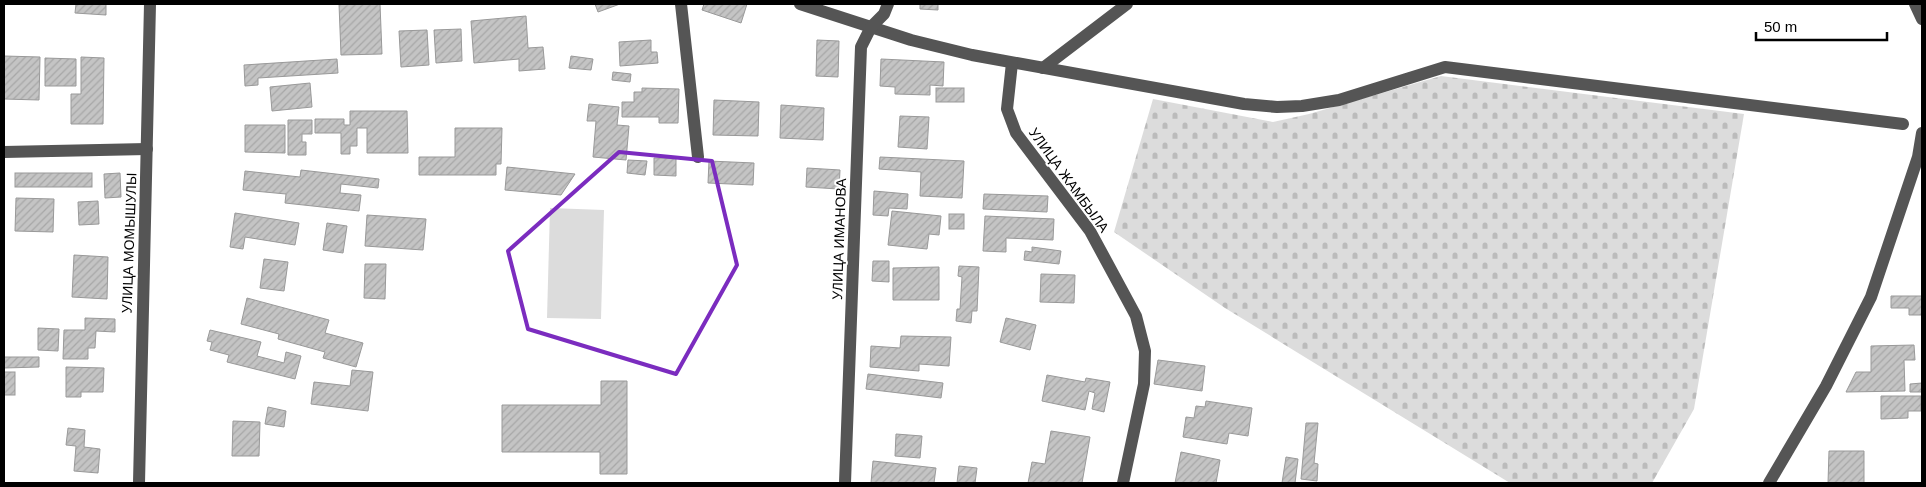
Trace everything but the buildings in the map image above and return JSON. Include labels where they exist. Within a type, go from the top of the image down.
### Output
[{"type":"street","name":"УЛИЦА МОМЫШУЛЫ","points":[[139,483],[150,4]]},
{"type":"street","points":[[681,4],[698,157]]},
{"type":"street","points":[[800,4],[871,27],[972,55],[1244,104],[1277,107],[1302,106],[1339,100],[1445,67],[1903,124]]},
{"type":"street","name":"УЛИЦА ИМАНОВА","points":[[845,483],[861,47],[871,27],[884,14],[888,4]]},
{"type":"street","points":[[1043,68],[1126,4]]},
{"type":"street","points":[[1915,4],[1922,19]]},
{"type":"street","name":"УЛИЦА ЖАМБЫЛА","points":[[1012,62],[1007,109],[1016,133],[1090,231],[1136,316],[1145,351],[1144,384],[1123,483]]},
{"type":"street","points":[[1769,483],[1826,386],[1871,297],[1918,157],[1922,133]]},
{"type":"street","points":[[4,152],[147,149]]},
{"type":"highlighted area","points":[[619,152],[712,161],[737,265],[676,374],[528,329],[508,251]]},
{"type":"green space","points":[[1441,76],[1744,114],[1694,409],[1652,483],[1510,483],[1225,308],[1114,232],[1153,99],[1273,122],[1309,114]]},
{"type":"green space","points":[[550,208],[604,210],[601,319],[547,318]]}]
